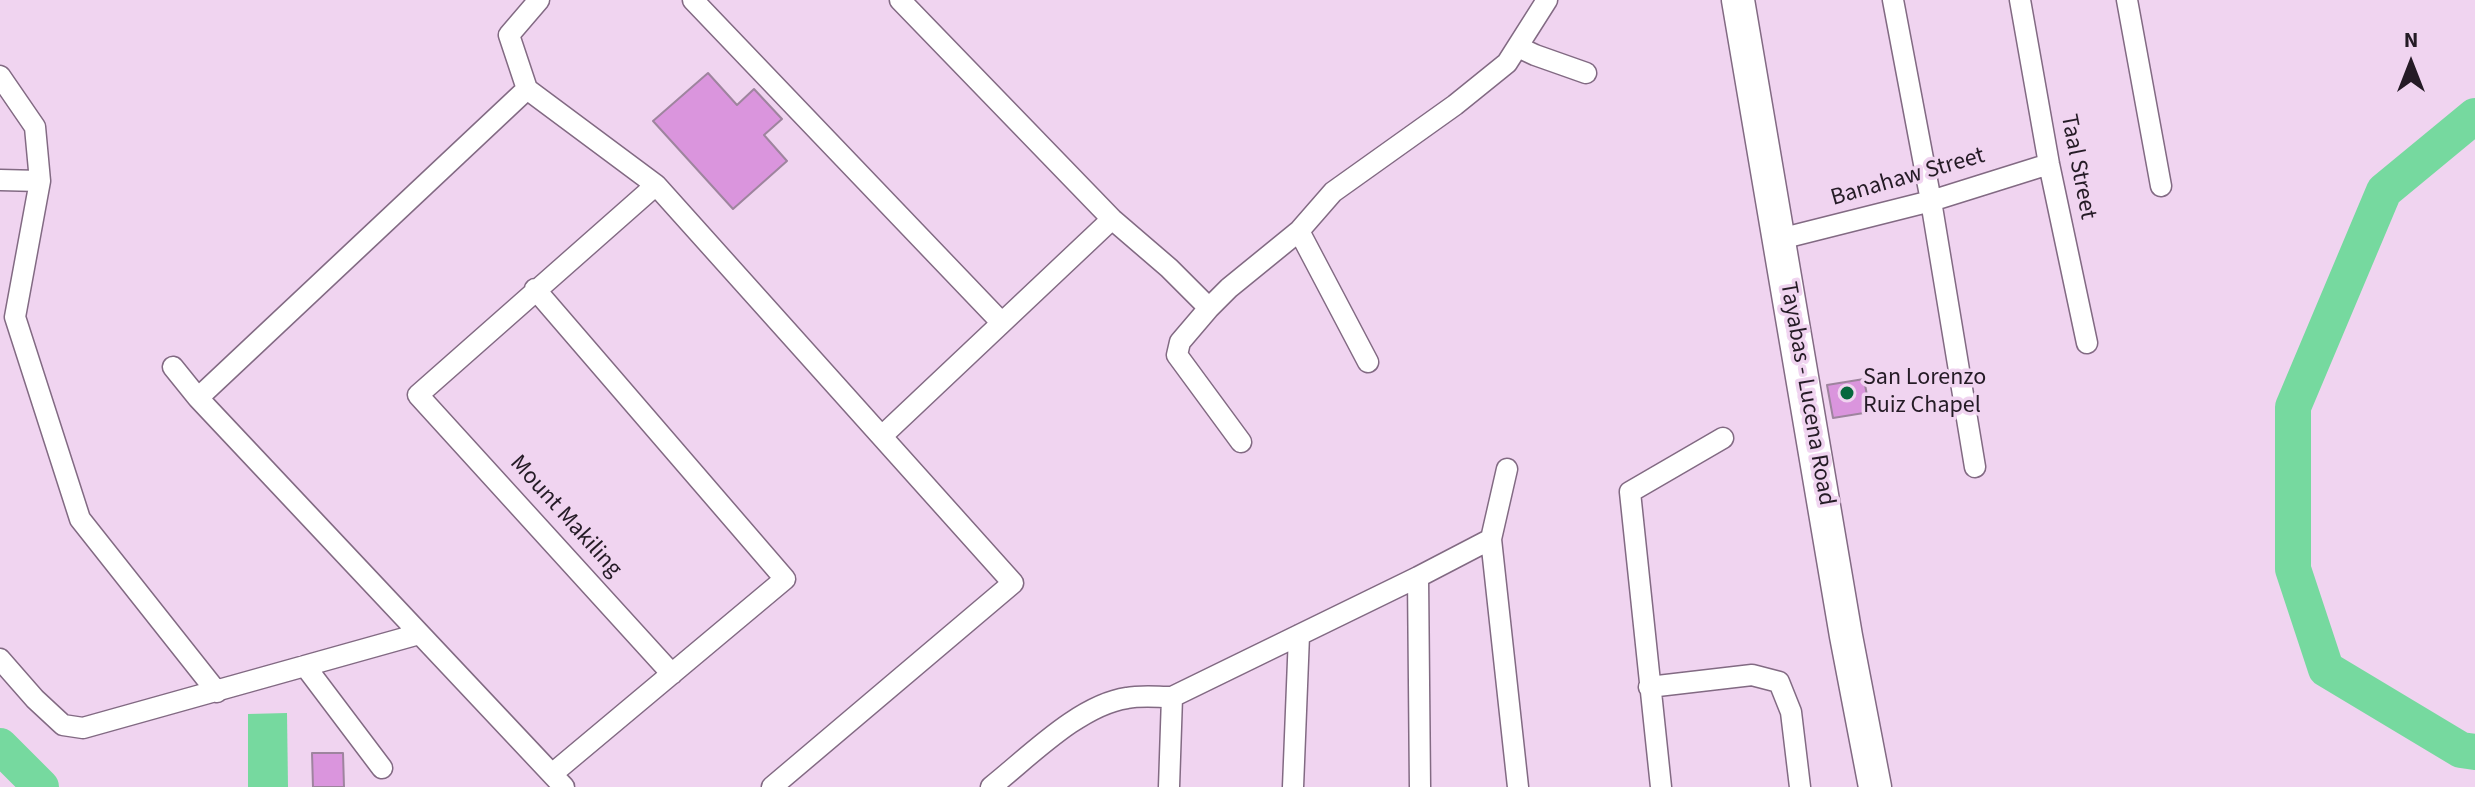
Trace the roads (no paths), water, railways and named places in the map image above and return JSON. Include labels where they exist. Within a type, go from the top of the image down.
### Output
[{"type":"main road","name":"Tayabas - Lucena Road","points":[[1738,0],[1846,636],[1875,787]]},
{"type":"street","points":[[539,0],[509,35],[527,89],[656,185],[1013,583],[772,787]]},
{"type":"street","points":[[693,0],[1001,322]]},
{"type":"street","points":[[900,0],[1112,219],[1169,268],[1209,308]]},
{"type":"street","points":[[1241,442],[1177,355],[1180,342],[1229,288],[1299,231],[1333,192],[1455,105],[1507,63],[1547,0]]},
{"type":"street","points":[[1893,0],[1931,201],[1975,467]]},
{"type":"street","name":"Taal Street","points":[[2020,0],[2049,164],[2087,343]]},
{"type":"street","points":[[2127,0],[2161,186]]},
{"type":"street","points":[[1518,47],[1586,73]]},
{"type":"street","points":[[0,76],[35,127],[40,181],[8,318],[80,519],[217,692]]},
{"type":"street","points":[[198,398],[527,89]]},
{"type":"street","name":"Banahaw Street","points":[[1780,239],[1931,201],[2049,164]]},
{"type":"street","points":[[0,180],[40,181]]},
{"type":"street","points":[[173,367],[198,398],[558,781],[672,674],[785,579],[535,289],[656,185]]},
{"type":"street","points":[[882,436],[1112,219]]},
{"type":"street","points":[[1299,231],[1368,362]]},
{"type":"street","name":"Mount Makiling","points":[[535,289],[418,395],[672,674]]},
{"type":"street","points":[[1661,787],[1630,492],[1723,438]]},
{"type":"street","points":[[1507,469],[1491,539],[1518,787]]},
{"type":"street","points":[[991,787],[1075,719],[1100,705],[1128,697],[1172,697],[1491,539]]},
{"type":"street","points":[[1418,577],[1420,787]]},
{"type":"street","points":[[0,659],[63,725],[83,728],[419,634]]},
{"type":"street","points":[[1293,787],[1299,635]]},
{"type":"street","points":[[305,666],[382,768]]},
{"type":"street","points":[[1649,687],[1752,675],[1779,682],[1791,712],[1800,787]]},
{"type":"street","points":[[1169,787],[1172,697]]},
{"type":"waterway","points":[[2475,116],[2384,191],[2293,407],[2293,569],[2326,669],[2461,750],[2475,752]]},
{"type":"waterway","points":[[0,746],[41,787]]},
{"type":"place","name":"San Lorenzo Ruiz Chapel","points":[[1847,393]]}]
